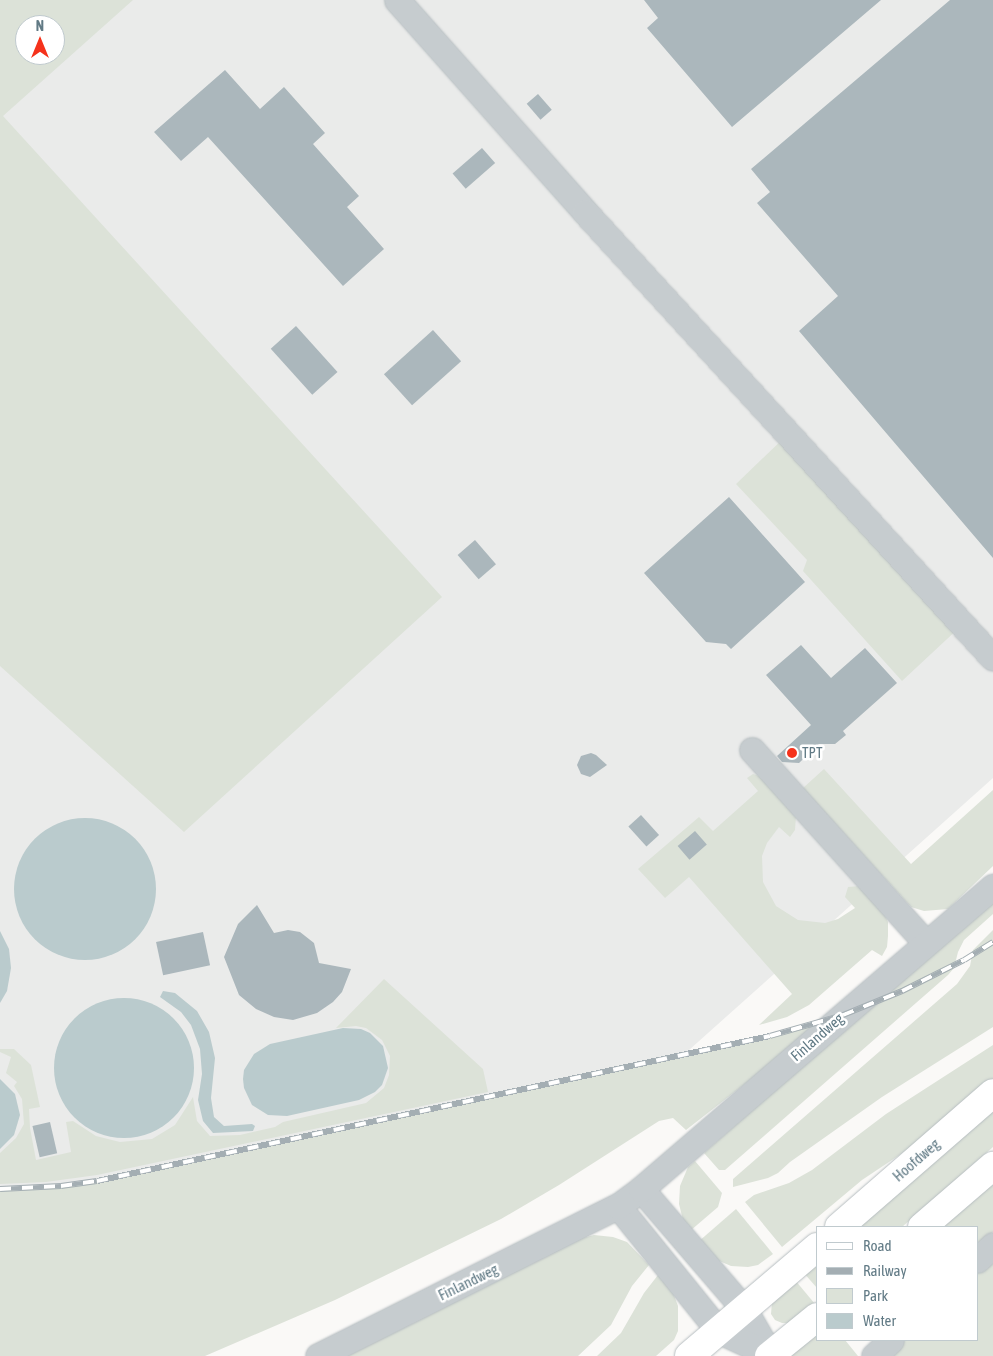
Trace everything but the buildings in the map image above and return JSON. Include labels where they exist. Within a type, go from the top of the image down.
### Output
[{"type":"main road","name":"Hoofdweg","points":[[840,1226],[993,1093]]},
{"type":"main road","points":[[923,1226],[993,1166]]},
{"type":"main road","points":[[689,1356],[816,1248]]},
{"type":"main road","points":[[770,1356],[816,1318]]},
{"type":"street","points":[[397,0],[592,220],[993,658]]},
{"type":"street","points":[[752,750],[926,943]]},
{"type":"street","name":"Finlandweg","points":[[318,1356],[618,1206],[641,1189],[993,886]]},
{"type":"street","points":[[641,1189],[744,1309],[770,1356]]},
{"type":"street","points":[[618,1206],[719,1331],[770,1356]]},
{"type":"street","points":[[978,1259],[993,1245]]},
{"type":"street","points":[[874,1356],[890,1341]]},
{"type":"shaded area","points":[[0,0],[993,0],[993,778],[622,1110],[0,1356]]},
{"type":"green space","points":[[0,0],[133,0],[65,61],[65,15],[15,15],[15,65],[60,65],[3,116],[442,597],[184,832],[0,666]]},
{"type":"green space","points":[[786,436],[961,626],[902,681],[803,571],[807,560],[736,484]]},
{"type":"green space","points":[[824,769],[911,864],[993,790],[993,866],[948,909],[924,911],[911,907],[803,788]]},
{"type":"green space","points":[[753,774],[762,777],[796,816],[795,830],[790,837],[779,827],[767,843],[762,856],[763,882],[776,906],[798,920],[825,923],[838,919],[855,908],[845,897],[848,887],[860,886],[883,911],[888,922],[887,947],[882,956],[872,950],[809,1005],[787,1017],[759,1025],[792,994],[689,877],[665,898],[638,869],[699,817],[713,831],[758,791],[747,778]]},
{"type":"green space","points":[[993,898],[993,914],[964,940],[958,952],[954,968],[948,975],[725,1170],[719,1170],[704,1153]]},
{"type":"green space","points":[[993,930],[993,1027],[882,1097],[790,1162],[778,1173],[768,1178],[733,1187],[733,1179],[957,984],[970,966],[973,950]]},
{"type":"green space","points":[[384,979],[483,1069],[488,1092],[97,1175],[46,1182],[0,1184],[0,1153],[16,1138],[24,1124],[22,1099],[14,1086],[17,1082],[6,1073],[11,1057],[0,1052],[0,1049],[14,1049],[31,1065],[40,1107],[29,1109],[30,1128],[36,1160],[71,1152],[66,1122],[73,1121],[96,1136],[120,1142],[152,1139],[175,1125],[193,1097],[197,1121],[210,1136],[240,1135],[275,1127],[283,1122],[366,1103],[384,1088],[389,1075],[390,1056],[382,1040],[366,1028],[356,1026],[336,1028]]},
{"type":"green space","points":[[818,1023],[773,1062],[686,1130],[673,1118],[659,1121],[559,1185],[501,1219],[335,1300],[205,1356],[0,1356],[0,1189],[26,1190],[106,1179],[761,1040]]},
{"type":"green space","points":[[993,1045],[993,1079],[925,1138],[862,1180],[782,1247],[745,1202],[754,1195],[789,1183],[812,1170],[886,1114]]},
{"type":"green space","points":[[993,1108],[993,1147],[903,1226],[856,1226]]},
{"type":"green space","points":[[695,1161],[722,1193],[718,1207],[690,1231],[683,1220],[679,1204],[680,1186],[688,1167]]},
{"type":"green space","points":[[993,1179],[993,1232],[978,1246],[978,1226],[937,1226]]},
{"type":"green space","points":[[736,1209],[773,1254],[758,1265],[748,1267],[731,1266],[717,1260],[698,1242]]},
{"type":"green space","points":[[594,1235],[613,1237],[627,1242],[649,1265],[632,1286],[611,1325],[578,1356],[336,1356],[574,1240]]},
{"type":"green space","points":[[993,1255],[993,1356],[886,1356],[903,1341],[978,1341],[978,1270]]},
{"type":"green space","points":[[816,1262],[816,1287],[803,1272]]},
{"type":"green space","points":[[658,1275],[672,1290],[678,1306],[678,1331],[674,1340],[656,1356],[597,1356],[621,1333],[644,1293]]},
{"type":"green space","points":[[795,1280],[815,1304],[789,1323],[782,1323],[775,1320],[771,1314],[772,1302]]},
{"type":"green space","points":[[816,1331],[816,1341],[846,1341],[858,1356],[790,1356]]},
{"type":"water","points":[[85,818],[99,819],[112,823],[125,830],[135,839],[144,849],[151,862],[155,875],[155,903],[151,916],[144,929],[135,939],[125,948],[112,955],[99,959],[85,960],[71,959],[58,955],[45,948],[35,939],[26,929],[19,916],[15,903],[14,889],[15,875],[19,862],[26,849],[35,839],[45,830],[58,823],[71,819]]},
{"type":"water","points":[[0,931],[9,949],[11,968],[7,991],[0,1003]]},
{"type":"water","points":[[163,991],[175,993],[197,1011],[209,1032],[215,1058],[211,1098],[214,1117],[224,1126],[252,1124],[255,1126],[253,1131],[213,1133],[203,1121],[198,1100],[202,1074],[200,1049],[191,1025],[181,1012],[160,997]]},
{"type":"water","points":[[124,998],[138,999],[151,1003],[174,1018],[189,1041],[193,1054],[193,1082],[189,1095],[174,1118],[151,1133],[138,1137],[124,1138],[110,1137],[97,1133],[74,1118],[59,1095],[55,1082],[54,1068],[55,1054],[59,1041],[74,1018],[97,1003],[110,999]]},
{"type":"water","points":[[343,1028],[361,1029],[370,1033],[383,1046],[388,1068],[382,1085],[375,1092],[359,1100],[287,1116],[268,1115],[252,1105],[244,1088],[243,1079],[244,1070],[254,1054],[270,1044]]},
{"type":"water","points":[[0,1079],[15,1094],[20,1115],[14,1135],[0,1149]]},
{"type":"railway","points":[[0,1189],[61,1186],[97,1181],[770,1036],[843,1015],[902,991],[964,960],[993,942]]},
{"type":"place","name":"TPT","points":[[792,753]]}]
